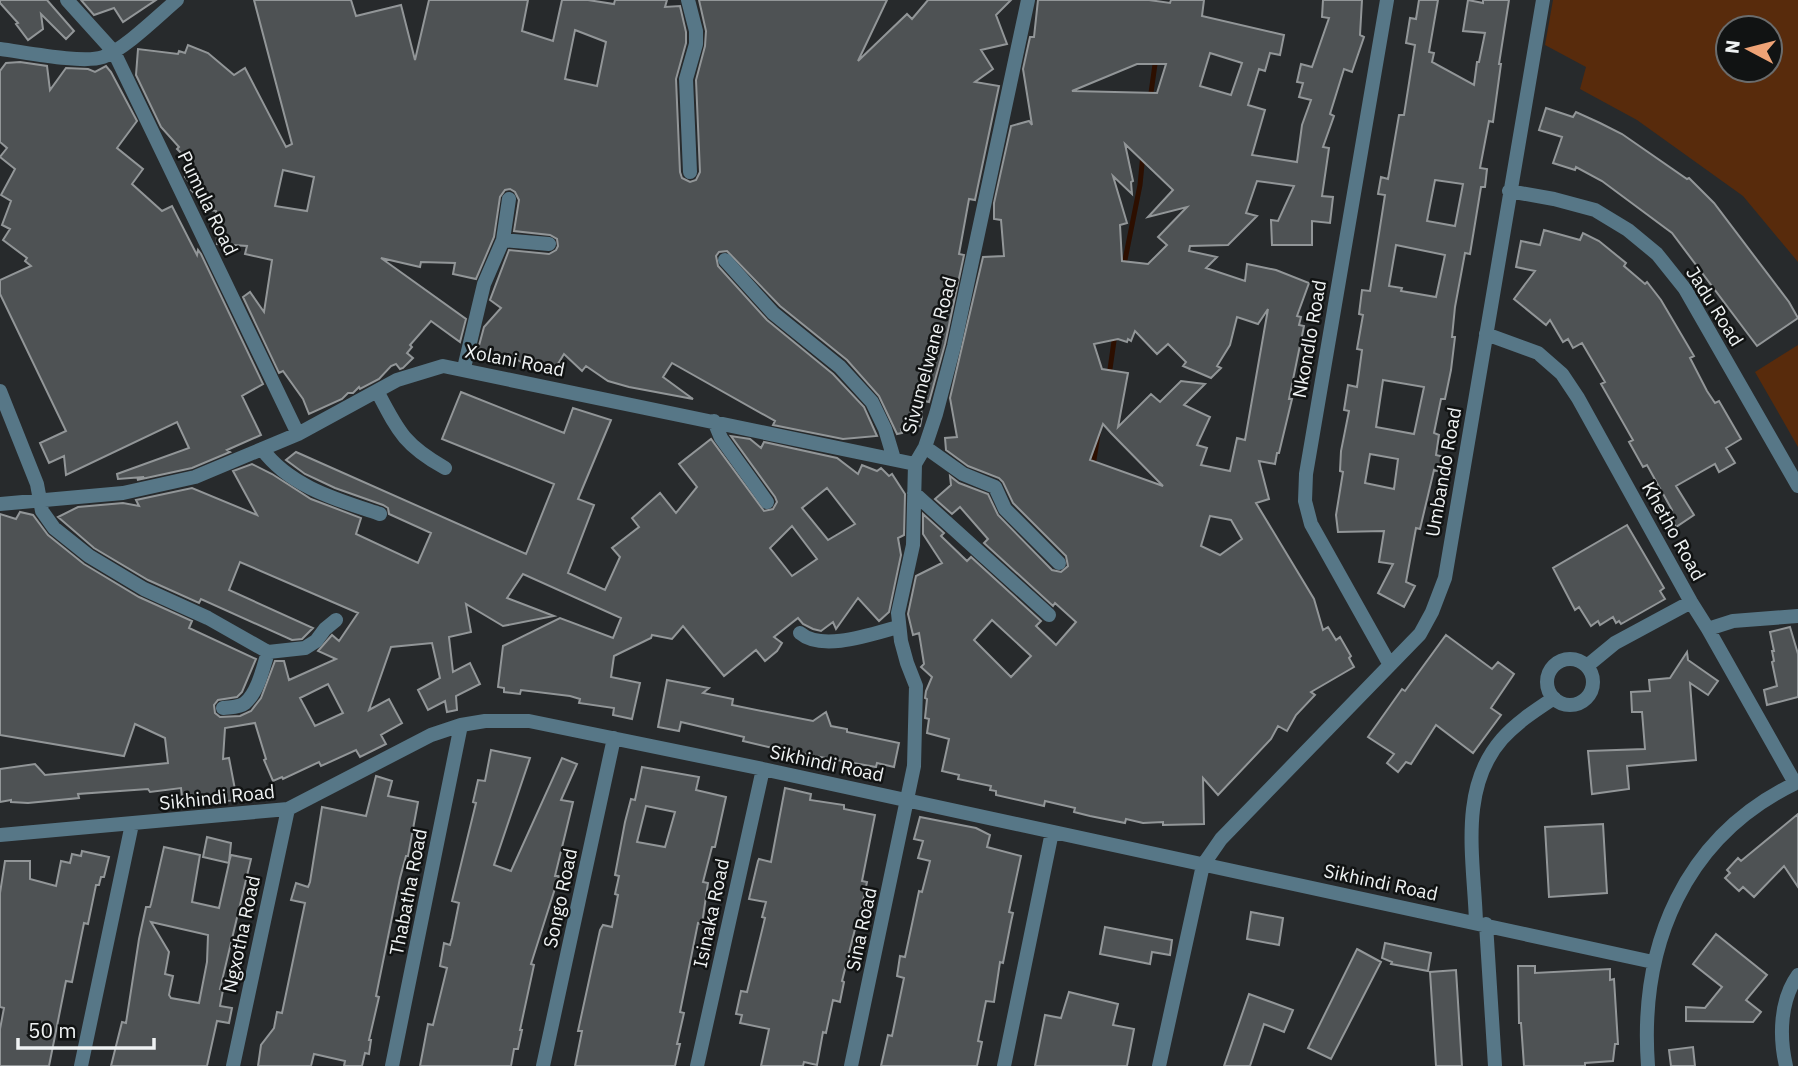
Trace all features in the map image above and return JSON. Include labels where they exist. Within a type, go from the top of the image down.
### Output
[{"type":"street","name":"Pumula Road","points":[[67,0],[114,52],[298,434]]},
{"type":"street","points":[[0,49],[94,59],[114,52],[177,0]]},
{"type":"street","points":[[688,0],[696,31],[696,44],[686,79],[690,172]]},
{"type":"street","name":"Sivumelwane Road","points":[[908,801],[915,766],[918,704],[916,685],[906,663],[898,628],[898,613],[913,545],[915,464],[925,447],[954,346],[1028,0]]},
{"type":"street","name":"Nkondlo Road","points":[[1387,0],[1306,474],[1305,501],[1311,524],[1390,666]]},
{"type":"street","name":"Umbando Road","points":[[1203,865],[1221,839],[1420,634],[1433,612],[1445,578],[1543,0]]},
{"type":"street","name":"Jadu Road","points":[[1509,191],[1555,199],[1594,210],[1628,230],[1657,254],[1685,289],[1798,486]]},
{"type":"street","points":[[464,369],[484,284],[503,240],[509,199]]},
{"type":"street","points":[[503,240],[549,244]]},
{"type":"street","points":[[725,260],[773,313],[840,367],[872,402],[885,429],[894,459]]},
{"type":"street","name":"Khetho Road","points":[[1486,334],[1538,353],[1562,374],[1578,398],[1690,602],[1796,783]]},
{"type":"street","name":"Xolani Road","points":[[0,504],[123,493],[195,477],[298,434],[397,380],[443,366],[915,464]]},
{"type":"street","points":[[0,391],[37,484],[42,511],[54,528],[89,556],[144,589],[208,618],[268,652],[306,648],[335,620]]},
{"type":"street","points":[[377,391],[407,442],[445,468]]},
{"type":"street","points":[[714,421],[721,439],[767,502]]},
{"type":"street","points":[[925,447],[963,474],[995,487],[1005,509],[1059,563]]},
{"type":"street","points":[[262,449],[277,468],[298,482],[338,500],[380,514]]},
{"type":"street","points":[[914,494],[1049,615]]},
{"type":"street","points":[[1587,666],[1615,643],[1690,602]]},
{"type":"street","points":[[1708,629],[1733,621],[1798,616]]},
{"type":"street","points":[[800,633],[809,640],[819,641],[853,639],[898,628]]},
{"type":"street","points":[[223,708],[238,707],[245,703],[260,679],[268,652]]},
{"type":"street","points":[[1573,658],[1587,666],[1592,672],[1593,688],[1583,701],[1568,705],[1554,698],[1547,683],[1548,675],[1557,662],[1573,658]]},
{"type":"street","points":[[1495,1066],[1471,809],[1479,777],[1489,755],[1524,718],[1554,698]]},
{"type":"street","name":"Sikhindi Road","points":[[0,835],[288,809],[431,735],[461,725],[496,720],[529,721],[763,769],[1653,962]]},
{"type":"street","name":"Thabatha Road","points":[[392,1066],[461,725]]},
{"type":"street","name":"Songo Road","points":[[543,1066],[614,738]]},
{"type":"street","name":"Isinaka Road","points":[[697,1066],[763,769]]},
{"type":"street","points":[[1647,1066],[1646,1004],[1660,936],[1671,912],[1700,859],[1725,832],[1760,804],[1796,783]]},
{"type":"street","name":"Sina Road","points":[[851,1066],[908,801]]},
{"type":"street","name":"Ngxotha Road","points":[[233,1066],[288,809]]},
{"type":"street","points":[[81,1066],[132,824]]},
{"type":"street","points":[[1004,1066],[1052,832]]},
{"type":"street","points":[[1159,1066],[1203,865]]},
{"type":"street","points":[[1786,1066],[1782,1048],[1782,1018],[1790,986],[1798,975]]},
{"type":"shaded area","points":[[1553,0],[1798,0],[1798,262],[1743,196],[1637,120],[1580,89],[1586,67],[1545,45]]},
{"type":"shaded area","points":[[1798,345],[1798,447],[1755,372]]},
{"type":"building","points":[[0,0],[47,0],[74,31],[66,39],[41,14],[43,29],[28,40]]},
{"type":"building","points":[[81,0],[156,0],[123,22],[114,8],[94,15]]},
{"type":"building","points":[[254,0],[351,0],[356,16],[401,5],[415,60],[429,0],[528,0],[522,31],[553,41],[562,0],[614,4],[615,0],[667,0],[665,7],[680,6],[686,32],[686,43],[676,79],[680,172],[682,178],[690,182],[696,180],[700,172],[696,80],[706,31],[699,0],[887,0],[858,61],[907,14],[912,19],[928,0],[1011,0],[996,15],[1007,44],[981,50],[993,69],[975,82],[999,86],[975,200],[969,199],[959,254],[964,255],[945,344],[929,402],[920,400],[920,426],[901,429],[902,433],[897,434],[879,396],[847,360],[780,306],[727,251],[719,252],[716,256],[718,266],[767,320],[833,374],[864,407],[877,436],[843,439],[773,425],[775,421],[672,363],[663,377],[693,399],[608,381],[586,366],[582,371],[564,354],[553,372],[526,355],[521,362],[510,355],[507,363],[477,353],[484,327],[501,308],[490,300],[509,250],[549,254],[558,246],[557,239],[550,235],[514,231],[519,200],[510,189],[505,190],[500,197],[494,237],[476,279],[453,274],[455,263],[421,262],[420,267],[381,258],[466,319],[460,342],[431,321],[410,345],[412,347],[407,353],[413,358],[403,368],[400,369],[396,364],[391,366],[379,379],[309,414],[303,399],[283,371],[279,373],[243,297],[250,292],[264,312],[272,260],[245,254],[247,246],[217,244],[216,211],[210,210],[191,190],[193,187],[185,177],[193,165],[161,127],[136,75],[138,49],[178,54],[179,51],[185,53],[188,45],[208,53],[234,75],[245,68],[286,147],[292,144]],"holes":[[[575,30],[606,42],[597,86],[565,79]],[[283,170],[314,177],[307,211],[275,206]]]},
{"type":"building","points":[[1038,0],[1149,0],[1170,3],[1171,0],[1204,0],[1202,16],[1284,35],[1280,55],[1270,53],[1265,71],[1259,69],[1248,105],[1265,110],[1252,155],[1297,162],[1302,125],[1311,100],[1299,97],[1303,83],[1297,82],[1301,64],[1312,67],[1329,18],[1322,17],[1323,0],[1362,0],[1360,35],[1364,37],[1352,72],[1344,69],[1330,114],[1334,116],[1323,147],[1329,148],[1322,196],[1333,197],[1330,223],[1312,221],[1312,245],[1272,245],[1271,220],[1278,221],[1294,186],[1257,181],[1246,213],[1257,216],[1228,245],[1190,246],[1189,251],[1217,257],[1206,268],[1245,281],[1247,264],[1276,270],[1309,283],[1297,316],[1301,317],[1299,325],[1304,326],[1289,399],[1292,399],[1279,453],[1275,464],[1259,461],[1269,499],[1256,503],[1314,599],[1323,630],[1328,627],[1336,640],[1340,637],[1354,667],[1311,692],[1315,695],[1296,715],[1287,731],[1278,726],[1271,739],[1218,795],[1203,778],[1204,824],[1163,825],[1163,822],[1143,823],[1126,819],[1125,823],[1074,812],[1075,808],[1045,801],[1044,806],[996,795],[996,791],[990,790],[991,786],[958,779],[959,775],[942,771],[949,739],[927,733],[929,719],[925,718],[925,698],[932,677],[921,667],[924,664],[919,633],[913,635],[908,614],[916,576],[942,563],[923,534],[923,514],[944,533],[941,536],[967,561],[971,557],[1041,621],[1036,626],[1056,645],[1076,622],[1055,603],[1053,606],[984,543],[988,539],[960,507],[952,514],[935,499],[951,485],[950,476],[959,483],[988,494],[998,515],[1052,570],[1061,572],[1068,566],[1066,556],[1013,503],[1003,482],[968,466],[946,450],[945,438],[957,437],[950,398],[983,257],[1004,256],[1001,220],[994,219],[994,203],[1011,126],[1029,121],[1032,125],[1023,69],[1030,37],[1034,37]],"holes":[[[1210,53],[1242,63],[1231,95],[1200,86]],[[1137,64],[1166,64],[1157,93],[1072,91]],[[1125,144],[1173,190],[1148,217],[1187,207],[1158,237],[1167,245],[1148,264],[1122,261],[1120,225],[1127,223],[1113,176],[1132,194],[1133,181]],[[1268,309],[1245,440],[1237,438],[1230,471],[1201,465],[1207,448],[1197,445],[1210,417],[1184,405],[1205,384],[1181,381],[1160,402],[1151,394],[1118,427],[1128,373],[1102,369],[1094,344],[1118,339],[1131,341],[1135,331],[1157,354],[1168,344],[1186,362],[1183,366],[1211,378],[1221,368],[1217,366],[1230,345],[1237,317],[1258,324]],[[1103,424],[1111,433],[1163,486],[1090,460]],[[1210,516],[1231,520],[1242,539],[1220,555],[1201,546]],[[992,620],[1031,656],[1011,677],[974,640]]]},
{"type":"building","points":[[1419,0],[1438,0],[1429,52],[1434,53],[1432,62],[1474,85],[1485,33],[1463,31],[1468,0],[1483,3],[1483,0],[1509,0],[1493,122],[1489,121],[1480,168],[1487,169],[1485,187],[1481,187],[1470,254],[1465,253],[1455,307],[1451,370],[1434,433],[1439,435],[1436,455],[1444,457],[1441,472],[1434,470],[1420,529],[1416,528],[1406,582],[1415,586],[1404,607],[1378,593],[1393,564],[1379,562],[1384,531],[1338,532],[1336,515],[1343,472],[1340,471],[1341,451],[1349,411],[1344,410],[1348,385],[1357,387],[1362,350],[1357,349],[1363,315],[1359,314],[1362,290],[1370,291],[1385,195],[1378,194],[1381,177],[1388,179],[1399,115],[1404,115],[1415,45],[1406,43],[1410,18],[1416,19]],"holes":[[[1435,180],[1463,184],[1455,226],[1427,221]],[[1396,245],[1445,255],[1436,297],[1401,291],[1402,288],[1389,286]],[[1383,380],[1424,387],[1414,434],[1376,427]],[[1370,454],[1398,459],[1394,489],[1365,483]]]},
{"type":"building","points":[[6,63],[47,66],[50,90],[66,68],[95,72],[106,66],[111,72],[137,121],[117,148],[143,169],[132,184],[162,211],[172,206],[197,255],[198,250],[201,254],[263,384],[242,396],[261,435],[192,468],[137,480],[144,477],[118,479],[117,474],[189,448],[177,422],[66,475],[64,456],[49,463],[40,443],[66,431],[0,294],[0,280],[31,266],[25,261],[27,258],[3,240],[10,229],[2,225],[11,201],[1,195],[15,169],[0,157],[7,148],[0,142],[0,71]]},
{"type":"building","points":[[1546,108],[1573,117],[1576,112],[1600,123],[1622,134],[1689,178],[1714,203],[1789,302],[1798,318],[1757,346],[1672,233],[1602,181],[1576,167],[1575,170],[1553,163],[1562,137],[1539,130]]},
{"type":"building","points":[[1544,230],[1580,240],[1583,233],[1599,241],[1626,263],[1624,266],[1645,284],[1647,282],[1661,300],[1694,356],[1690,358],[1707,391],[1715,403],[1719,401],[1741,439],[1726,448],[1735,463],[1719,472],[1715,464],[1676,486],[1694,515],[1676,527],[1667,513],[1672,510],[1647,465],[1643,467],[1629,442],[1633,440],[1601,384],[1605,382],[1582,343],[1573,348],[1568,339],[1563,342],[1550,320],[1546,325],[1514,299],[1535,271],[1516,267],[1521,241],[1540,245]]},
{"type":"building","points":[[461,392],[564,433],[573,408],[611,420],[578,499],[594,505],[568,573],[605,590],[620,557],[612,548],[639,527],[632,518],[660,493],[676,513],[697,487],[679,464],[711,439],[764,511],[773,509],[777,502],[775,497],[731,436],[750,439],[761,448],[764,442],[837,458],[858,474],[862,465],[877,471],[881,468],[889,476],[892,474],[905,494],[904,535],[898,538],[901,555],[889,612],[879,621],[858,598],[836,629],[833,622],[821,631],[813,629],[798,618],[774,637],[782,643],[765,661],[756,650],[724,676],[683,626],[672,639],[652,635],[651,638],[614,656],[611,677],[640,683],[632,719],[613,715],[614,708],[579,703],[580,699],[570,696],[521,690],[520,694],[504,692],[504,688],[498,687],[503,646],[560,618],[613,638],[621,618],[523,574],[507,598],[554,616],[503,626],[466,604],[471,632],[449,637],[453,672],[470,663],[480,684],[456,696],[457,710],[447,712],[445,701],[428,710],[418,690],[440,678],[432,643],[391,647],[369,710],[389,699],[402,723],[381,735],[386,744],[360,757],[356,750],[321,766],[319,762],[273,781],[264,760],[266,759],[255,723],[225,728],[223,759],[229,758],[237,800],[183,806],[181,788],[150,792],[148,789],[78,794],[79,798],[28,803],[11,800],[0,802],[0,769],[35,764],[45,775],[168,763],[165,738],[135,724],[124,756],[0,735],[0,514],[16,519],[20,512],[33,515],[48,535],[84,564],[139,597],[192,621],[189,628],[256,659],[242,692],[237,697],[218,700],[214,705],[215,713],[220,717],[240,716],[251,711],[261,698],[275,661],[284,661],[289,680],[336,659],[318,651],[332,635],[339,641],[358,613],[240,562],[229,590],[313,628],[302,639],[292,640],[201,599],[199,603],[148,580],[94,548],[58,517],[78,507],[123,503],[139,506],[136,500],[192,488],[257,515],[233,471],[252,464],[311,499],[361,518],[356,534],[418,563],[431,533],[389,514],[388,508],[383,505],[305,474],[286,460],[296,452],[526,554],[554,484],[442,439]],"holes":[[[827,488],[855,524],[828,540],[802,508]],[[792,526],[817,559],[792,576],[770,548]],[[328,684],[343,713],[315,726],[300,698]]]},
{"type":"building","points":[[1627,525],[1664,588],[1660,591],[1665,599],[1621,624],[1619,621],[1616,623],[1613,617],[1600,625],[1598,621],[1591,626],[1579,607],[1575,610],[1553,568]]},
{"type":"building","points":[[1790,627],[1798,654],[1798,697],[1767,705],[1764,690],[1777,686],[1770,632]]},
{"type":"building","points":[[1446,635],[1492,669],[1498,662],[1514,674],[1491,708],[1501,715],[1473,753],[1436,725],[1411,764],[1406,762],[1398,772],[1387,763],[1394,754],[1368,737],[1402,689],[1405,691]]},
{"type":"building","points":[[1687,652],[1688,660],[1718,681],[1708,695],[1690,683],[1696,760],[1627,766],[1629,789],[1592,794],[1588,751],[1645,749],[1642,712],[1632,712],[1631,692],[1650,691],[1649,680],[1670,678]]},
{"type":"building","points":[[667,680],[709,688],[703,693],[733,699],[732,705],[813,721],[826,712],[831,726],[899,743],[894,767],[877,763],[876,767],[781,750],[743,741],[744,737],[681,722],[679,731],[658,727]]},
{"type":"building","points":[[491,750],[530,758],[494,865],[511,871],[562,758],[577,764],[561,800],[573,802],[555,876],[559,876],[531,964],[534,965],[522,1030],[511,1066],[420,1066],[428,1024],[433,1025],[447,968],[440,966],[444,943],[450,945],[452,938],[459,903],[452,901],[476,803],[473,802],[478,780],[485,781]]},
{"type":"building","points":[[642,767],[699,777],[696,790],[726,797],[715,847],[712,847],[703,882],[708,883],[702,924],[698,923],[680,1012],[684,1013],[677,1044],[680,1044],[675,1066],[575,1066],[582,1031],[578,1031],[600,930],[603,925],[612,927],[618,895],[615,894],[619,876],[615,875],[631,799],[635,800]],"holes":[[[646,806],[675,812],[665,847],[637,842]]]},
{"type":"building","points":[[376,776],[392,781],[388,796],[418,802],[376,996],[379,997],[369,1040],[369,1054],[365,1053],[362,1066],[344,1066],[345,1061],[314,1054],[311,1066],[258,1066],[261,1045],[274,1028],[277,1012],[282,1013],[305,903],[291,900],[296,883],[308,887],[310,882],[322,807],[366,816]]},
{"type":"building","points":[[785,788],[811,794],[810,800],[844,805],[844,809],[875,815],[862,881],[867,882],[857,929],[842,981],[840,1002],[833,1000],[817,1065],[804,1062],[803,1066],[761,1066],[769,1029],[740,1023],[742,1015],[736,1014],[741,991],[747,992],[765,918],[762,917],[766,902],[749,899],[759,859],[771,862]]},
{"type":"building","points":[[1798,814],[1798,887],[1784,866],[1754,897],[1743,887],[1739,891],[1725,878],[1730,873],[1727,870],[1738,858],[1741,861]]},
{"type":"building","points":[[920,817],[976,828],[990,835],[987,847],[1021,856],[1009,912],[1013,913],[1003,963],[1000,962],[994,1002],[986,1001],[978,1041],[982,1042],[977,1066],[881,1066],[888,1035],[892,1036],[904,978],[897,976],[900,956],[905,957],[919,891],[922,892],[930,861],[918,858],[923,841],[914,839]]},
{"type":"building","points":[[1603,824],[1607,893],[1549,897],[1545,827]]},
{"type":"building","points":[[207,837],[231,843],[229,862],[231,855],[251,859],[220,989],[223,990],[220,1006],[232,1008],[229,1023],[217,1021],[207,1066],[111,1066],[122,1022],[126,1023],[139,939],[146,907],[151,904],[164,847],[200,855],[192,902],[219,908],[229,863],[203,857]],"holes":[[[151,922],[208,935],[207,962],[199,1003],[171,998],[169,995],[173,976],[165,974],[169,952]]]},
{"type":"building","points":[[82,851],[109,857],[104,877],[101,877],[99,885],[96,885],[88,924],[84,923],[72,982],[66,981],[49,1066],[0,1066],[0,1029],[4,1008],[0,1007],[0,893],[5,861],[30,861],[30,879],[56,886],[61,861],[70,863],[72,854],[81,856]]},
{"type":"building","points":[[1251,912],[1283,918],[1279,945],[1247,939]]},
{"type":"building","points":[[1105,927],[1172,940],[1170,955],[1152,952],[1150,964],[1100,954]]},
{"type":"building","points":[[1716,934],[1767,975],[1746,1000],[1761,1012],[1753,1022],[1686,1021],[1686,1007],[1705,1008],[1722,987],[1693,964]]},
{"type":"building","points":[[1385,943],[1431,953],[1428,971],[1391,964],[1392,962],[1382,958]]},
{"type":"building","points":[[1357,949],[1381,962],[1331,1059],[1308,1048]]},
{"type":"building","points":[[1518,966],[1535,966],[1535,973],[1610,969],[1610,980],[1614,979],[1618,1044],[1615,1044],[1613,1061],[1585,1063],[1585,1066],[1524,1066],[1519,1023]]},
{"type":"building","points":[[1456,970],[1462,1066],[1436,1066],[1430,972]]},
{"type":"building","points":[[1069,992],[1118,1004],[1113,1025],[1134,1029],[1127,1066],[1035,1066],[1045,1015],[1061,1018]]},
{"type":"building","points":[[1249,994],[1293,1010],[1284,1032],[1264,1024],[1250,1066],[1224,1066]]},
{"type":"building","points":[[1693,1047],[1695,1066],[1671,1066],[1669,1050]]},
{"type":"waterway","points":[[1150,100],[1156,57]]},
{"type":"waterway","points":[[1124,265],[1140,185],[1143,154]]},
{"type":"waterway","points":[[1109,376],[1115,334]]},
{"type":"waterway","points":[[1093,466],[1098,434]]}]
